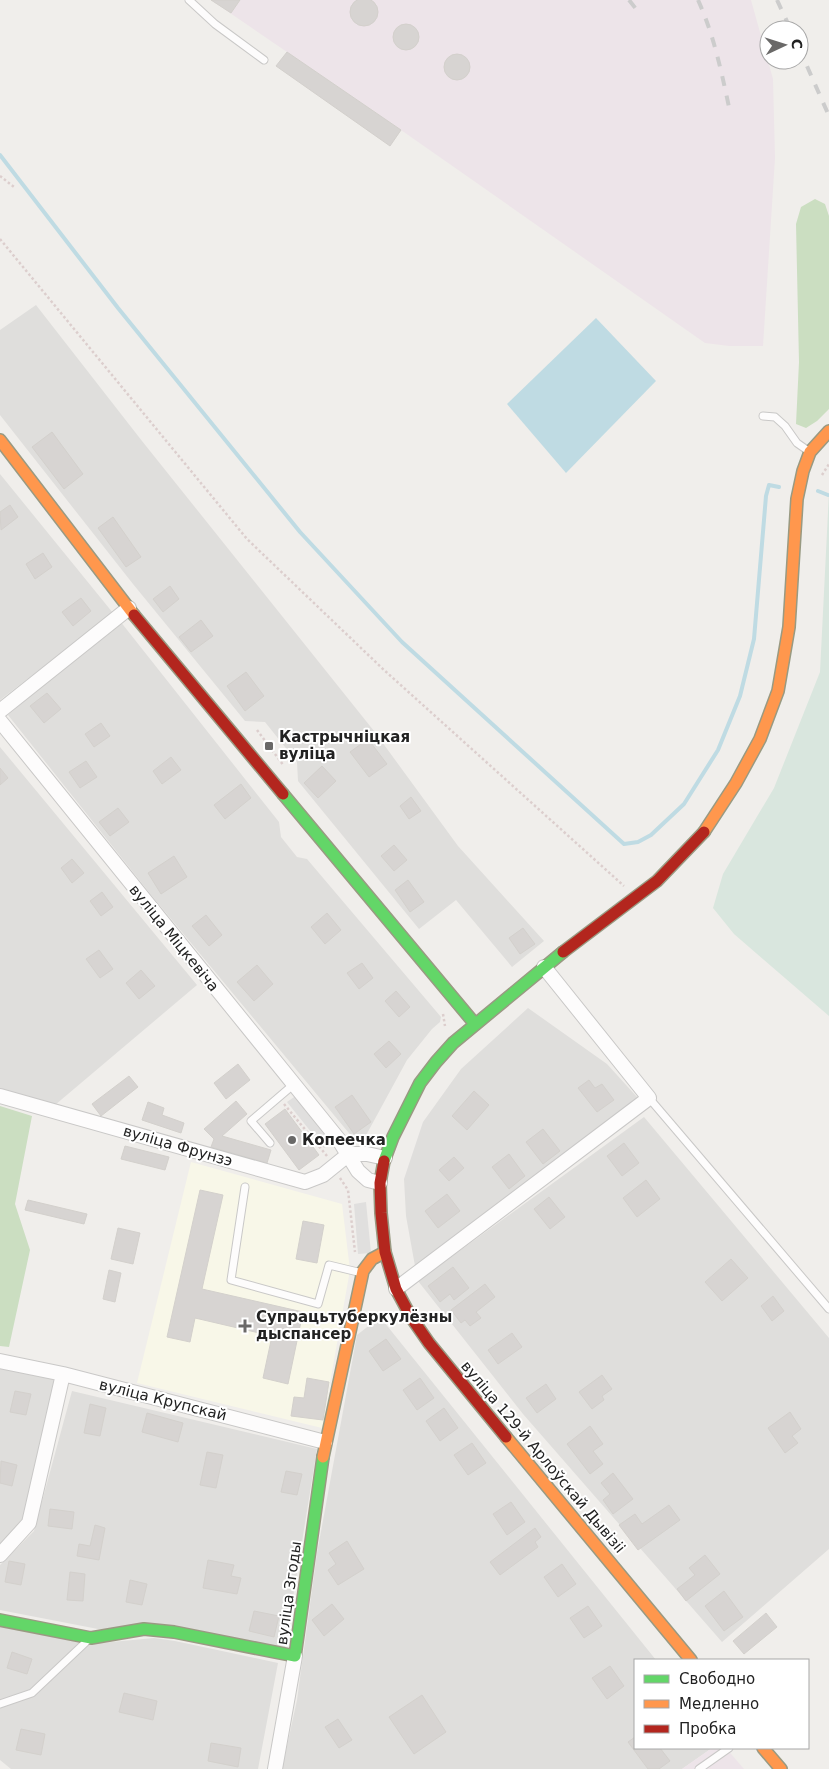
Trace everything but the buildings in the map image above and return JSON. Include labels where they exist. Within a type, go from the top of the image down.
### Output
[{"type":"main road","points":[[810,452],[829,431]]},
{"type":"main road","points":[[0,440],[129,608],[283,796],[475,1024]]},
{"type":"main road","name":"вуліца 129-й Арлоўскай Дывізіі","points":[[690,1659],[429,1343],[410,1316],[396,1289],[385,1252],[380,1183],[384,1158],[420,1083],[448,1050],[475,1024],[544,967],[657,880],[706,829],[736,783],[760,738],[778,691],[789,627],[797,499],[803,471],[810,452]]},
{"type":"main road","name":"вуліца Згоды","points":[[0,1620],[91,1638],[144,1629],[174,1632],[295,1656],[326,1442],[362,1273],[368,1261],[374,1256],[385,1252]]},
{"type":"main road","points":[[765,1749],[781,1769]]},
{"type":"street","points":[[0,711],[129,608]]},
{"type":"street","name":"вуліца Міцкевіча","points":[[0,721],[349,1154],[358,1171],[368,1180],[380,1183]]},
{"type":"street","points":[[396,1289],[650,1098],[544,967]]},
{"type":"street","name":"вуліца Фрунзэ","points":[[0,1096],[306,1182],[324,1175],[349,1154]]},
{"type":"street","points":[[349,1154],[367,1154],[384,1158]]},
{"type":"street","name":"вуліца Крупскай","points":[[0,1361],[63,1374],[326,1442]]},
{"type":"street","points":[[0,1555],[29,1523],[63,1374]]},
{"type":"street","points":[[275,1769],[295,1656]]},
{"type":"lane","points":[[189,0],[215,24],[264,60]]},
{"type":"lane","points":[[763,416],[775,417],[785,426],[797,442],[810,452]]},
{"type":"lane","points":[[270,1143],[251,1121],[293,1085]]},
{"type":"lane","points":[[650,1098],[829,1309]]},
{"type":"lane","points":[[245,1187],[231,1280],[318,1304],[329,1265],[362,1273]]},
{"type":"lane","points":[[0,1704],[32,1693],[91,1638]]},
{"type":"lane","points":[[698,1769],[728,1749]]},
{"type":"path","points":[[0,176],[14,187]]},
{"type":"path","points":[[0,239],[247,539],[384,670],[636,897]]},
{"type":"path","points":[[820,477],[829,464]]},
{"type":"path","points":[[278,1097],[294,1120],[326,1154],[348,1190]]},
{"type":"shaded area","points":[[211,0],[751,0],[759,29],[759,70],[770,70],[773,79],[775,158],[763,346],[729,346],[705,343],[401,130],[390,146],[276,66],[287,52]]},
{"type":"shaded area","points":[[36,305],[374,731],[458,846],[544,941],[512,967],[456,900],[419,929],[298,781],[297,762],[265,722],[245,721],[133,584],[0,415],[0,330]]},
{"type":"shaded area","points":[[0,474],[113,613],[0,700]]},
{"type":"shaded area","points":[[829,492],[829,1016],[734,934],[713,908],[723,874],[774,788],[820,672]]},
{"type":"shaded area","points":[[120,621],[279,822],[281,837],[297,857],[307,859],[441,1017],[440,1022],[407,1060],[364,1139],[358,1144],[152,896],[8,715]]},
{"type":"shaded area","points":[[0,747],[197,985],[55,1105],[0,1088]]},
{"type":"shaded area","points":[[528,1008],[607,1064],[637,1097],[634,1104],[415,1266],[406,1216],[404,1179],[423,1122],[461,1069]]},
{"type":"shaded area","points":[[297,1095],[333,1141],[324,1148],[287,1102]]},
{"type":"shaded area","points":[[644,1117],[829,1338],[829,1549],[722,1642],[523,1414],[418,1281]]},
{"type":"shaded area","name":"Супрацьтуберкулёзны дыспансер","points":[[191,1162],[342,1204],[350,1270],[322,1428],[137,1383]]},
{"type":"shaded area","points":[[366,1202],[371,1253],[358,1254],[354,1204]]},
{"type":"shaded area","points":[[380,1317],[655,1659],[634,1659],[634,1749],[711,1749],[682,1769],[282,1769],[297,1700],[317,1553],[357,1335]]},
{"type":"shaded area","points":[[0,1367],[55,1378],[24,1520],[0,1547]]},
{"type":"shaded area","points":[[72,1391],[317,1449],[285,1647],[98,1629],[0,1610],[0,1565],[34,1531]]},
{"type":"shaded area","points":[[0,1627],[101,1643],[154,1638],[278,1663],[258,1769],[11,1769],[0,1760]]},
{"type":"shaded area","points":[[711,1749],[727,1749],[744,1769],[682,1769]]},
{"type":"green space","points":[[815,199],[825,204],[829,216],[829,409],[817,421],[806,428],[796,424],[799,362],[796,224],[801,207]]},
{"type":"green space","points":[[0,1106],[32,1116],[15,1204],[30,1250],[9,1347],[0,1346]]},
{"type":"water","points":[[596,318],[656,381],[566,473],[507,404]]},
{"type":"waterway","points":[[0,155],[118,308],[300,532],[402,642],[624,844],[638,842],[651,835],[684,804],[718,750],[740,696],[754,639],[766,496],[769,485],[779,487]]},
{"type":"waterway","points":[[818,491],[828,495]]},
{"type":"railway","points":[[629,0],[640,14]]},
{"type":"railway","points":[[698,0],[713,41],[730,112]]},
{"type":"railway","points":[[777,0],[786,20]]},
{"type":"railway","points":[[809,70],[829,116]]},
{"type":"traffic: fast","points":[[283,794],[475,1024]]},
{"type":"traffic: fast","points":[[384,1161],[393,1137],[420,1083],[436,1062],[453,1043],[563,952]]},
{"type":"traffic: fast","points":[[0,1620],[91,1638],[144,1629],[174,1632],[295,1656],[323,1457]]},
{"type":"traffic: slow","points":[[704,832],[736,783],[760,739],[778,691],[789,627],[797,499],[803,471],[810,452],[829,431]]},
{"type":"traffic: slow","points":[[0,440],[134,615]]},
{"type":"traffic: slow","points":[[323,1457],[363,1271],[372,1259],[385,1252]]},
{"type":"traffic: slow","points":[[506,1437],[690,1659]]},
{"type":"traffic: slow","points":[[764,1749],[781,1769]]},
{"type":"traffic: jam","points":[[134,615],[283,794]]},
{"type":"traffic: jam","points":[[563,952],[657,881],[704,832]]},
{"type":"traffic: jam","points":[[384,1161],[380,1183],[381,1213],[385,1252],[396,1289],[411,1317],[429,1343],[506,1437]]},
{"type":"place","name":"Кастрычніцкая вуліца","points":[[269,746]]},
{"type":"place","name":"Копеечка","points":[[292,1140]]},
{"type":"place","name":"Супрацьтуберкулёзны дыспансер","points":[[245,1326]]}]
